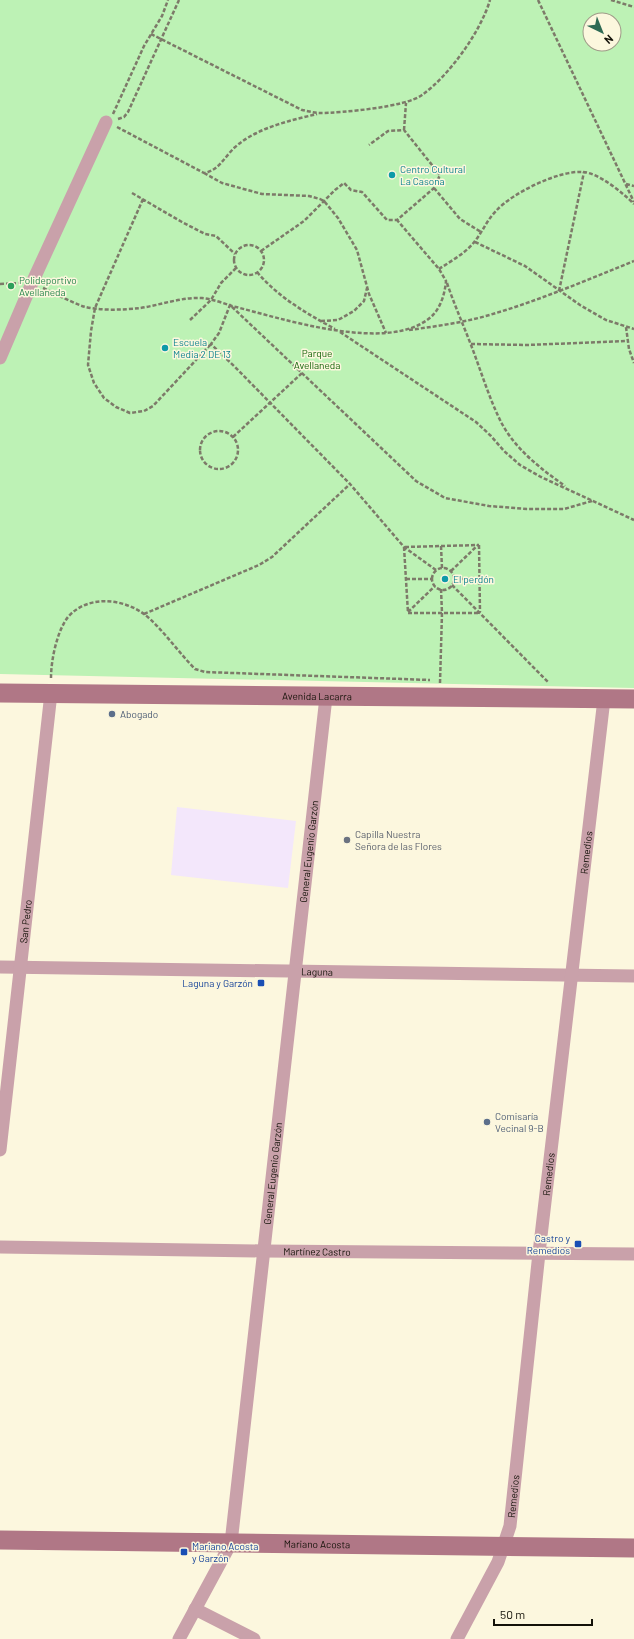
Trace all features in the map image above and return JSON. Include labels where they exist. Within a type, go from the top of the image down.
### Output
[{"type":"street","points":[[0,358],[32,283],[107,122]]},
{"type":"street","name":"Avenida Lacarra","points":[[0,693],[326,697],[440,689],[567,698],[634,699]]},
{"type":"street","name":"San Pedro","points":[[0,1150],[52,693]]},
{"type":"street","name":"General Eugenio Garzón","points":[[179,1639],[231,1543],[326,697]]},
{"type":"street","name":"Remedios","points":[[456,1639],[498,1562],[510,1526],[539,1253],[604,699]]},
{"type":"street","name":"Laguna","points":[[0,967],[634,976]]},
{"type":"street","name":"Martínez Castro","points":[[0,1247],[634,1254]]},
{"type":"street","name":"Mariano Acosta","points":[[0,1540],[634,1548]]},
{"type":"street","points":[[195,1609],[254,1639]]},
{"type":"path","points":[[107,122],[124,117],[128,112],[179,0]]},
{"type":"path","points":[[204,173],[211,172],[216,169],[235,148],[256,133],[319,113],[406,103],[422,96],[446,73],[466,47],[486,16],[490,0]]},
{"type":"path","points":[[538,0],[634,203]]},
{"type":"path","points":[[611,0],[634,7]]},
{"type":"path","points":[[151,34],[302,110],[319,113]]},
{"type":"path","points":[[261,251],[304,221],[344,183],[351,190],[362,192],[386,220],[397,220],[434,188],[440,175],[404,130],[406,103]]},
{"type":"path","points":[[107,122],[222,183],[262,194],[309,196],[324,201],[338,218],[354,244],[367,288],[386,333]]},
{"type":"path","points":[[369,145],[388,131],[404,130]]},
{"type":"path","points":[[439,269],[474,242],[488,220],[497,210],[515,196],[537,184],[564,174],[584,172],[617,188],[634,203]]},
{"type":"path","points":[[559,291],[584,172]]},
{"type":"path","points":[[626,184],[634,186]]},
{"type":"path","points":[[434,188],[460,219],[481,232]]},
{"type":"path","points":[[132,193],[205,234],[216,236],[235,254]]},
{"type":"path","points":[[143,199],[95,308],[90,331],[88,364],[94,383],[104,398],[116,407],[130,413],[144,411],[153,406],[211,344],[219,333],[230,305]]},
{"type":"path","points":[[397,220],[439,269],[446,280],[454,305],[471,344],[501,423],[523,452],[539,468],[572,492]]},
{"type":"path","points":[[474,242],[525,266],[559,291],[606,320],[634,329]]},
{"type":"path","points":[[247,245],[255,246],[261,251],[264,259],[262,266],[257,272],[250,275],[242,273],[236,268],[234,261],[235,254],[240,248],[247,245]]},
{"type":"path","points":[[0,284],[32,283],[83,306],[95,308],[111,310],[139,308],[176,300],[204,298],[338,331],[386,333],[461,322],[496,313],[559,291],[634,261]]},
{"type":"path","points":[[190,320],[211,300],[221,283],[236,268]]},
{"type":"path","points":[[257,272],[272,289],[284,299],[338,331],[476,422],[520,465],[572,492],[634,520]]},
{"type":"path","points":[[404,331],[420,325],[432,316],[440,305],[445,291],[446,280]]},
{"type":"path","points":[[320,321],[338,320],[354,311],[364,302],[367,288]]},
{"type":"path","points":[[230,305],[416,481],[446,498],[489,506],[527,509],[564,509],[592,501]]},
{"type":"path","points":[[626,327],[629,349],[634,363]]},
{"type":"path","points":[[471,344],[526,345],[628,341]]},
{"type":"path","points":[[211,344],[350,484],[404,547],[436,570]]},
{"type":"path","points":[[233,436],[302,373]]},
{"type":"path","points":[[221,431],[233,436],[239,447],[237,459],[233,464],[228,468],[216,470],[205,464],[200,452],[204,439],[208,434],[221,431]]},
{"type":"path","points":[[144,614],[259,565],[272,557],[350,484]]},
{"type":"path","points":[[404,547],[479,545]]},
{"type":"path","points":[[450,571],[479,545]]},
{"type":"path","points":[[479,545],[480,613]]},
{"type":"path","points":[[441,546],[442,568]]},
{"type":"path","points":[[404,547],[408,613]]},
{"type":"path","points":[[442,568],[450,571],[454,579],[452,585],[447,589],[441,590],[435,586],[432,579],[436,570],[442,568]]},
{"type":"path","points":[[406,579],[432,579]]},
{"type":"path","points":[[454,579],[480,579]]},
{"type":"path","points":[[452,585],[548,682],[567,698]]},
{"type":"path","points":[[408,613],[435,586]]},
{"type":"path","points":[[440,689],[442,613],[441,590]]},
{"type":"path","points":[[52,693],[52,663],[56,644],[68,617],[81,607],[96,602],[112,601],[128,606],[144,614],[195,669],[205,672],[440,689]]},
{"type":"path","points":[[408,613],[480,613]]},
{"type":"path","points":[[440,689],[448,680]]},
{"type":"path","points":[[540,682],[556,682]]},
{"type":"shaded area","points":[[177,807],[296,821],[288,888],[171,875]]},
{"type":"green space","name":"Parque Avellaneda","points":[[0,0],[634,0],[634,688],[0,674]]},
{"type":"place","name":"Centro Cultural La Casona","points":[[392,175]]},
{"type":"place","name":"Polideportivo Avellaneda","points":[[11,286]]},
{"type":"place","name":"Escuela Media 2 DE 13","points":[[165,348]]},
{"type":"place","name":"El perdón","points":[[445,579]]},
{"type":"place","name":"Abogado","points":[[112,714]]},
{"type":"place","name":"Capilla Nuestra Señora de las Flores","points":[[347,840]]},
{"type":"place","name":"Laguna y Garzón","points":[[261,983]]},
{"type":"place","name":"Comisaría Vecinal 9-B","points":[[487,1122]]},
{"type":"place","name":"Castro y Remedios","points":[[578,1244]]},
{"type":"place","name":"Mariano Acosta y Garzón","points":[[184,1552]]}]
